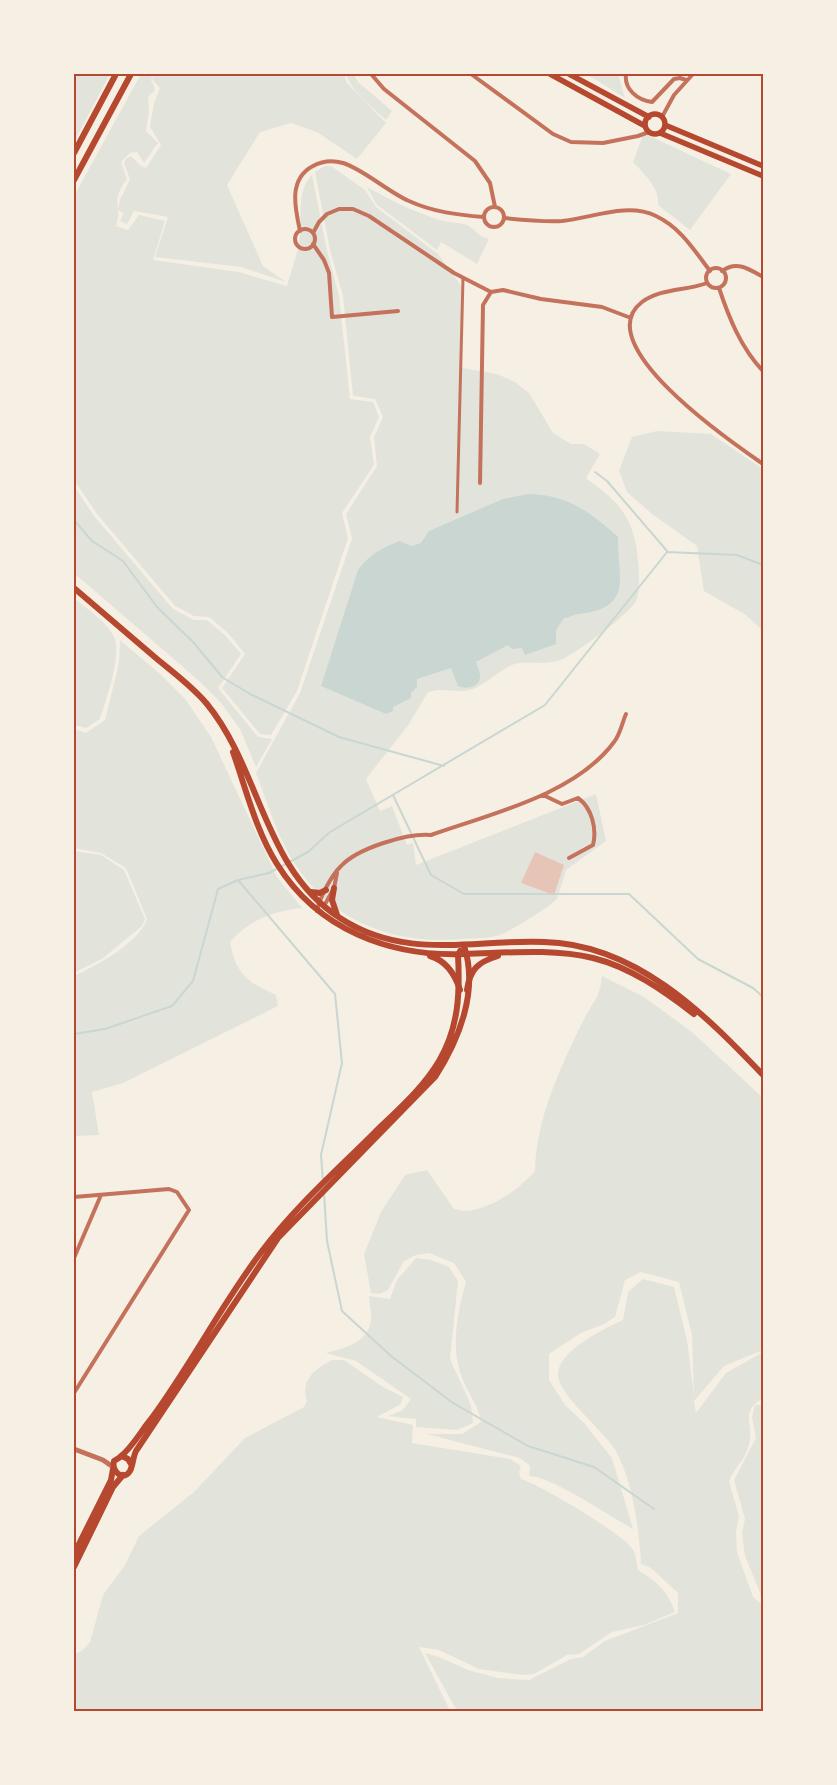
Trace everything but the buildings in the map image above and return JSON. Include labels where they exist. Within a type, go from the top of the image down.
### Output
[{"type":"main road","points":[[74,153],[116,74]]},
{"type":"main road","points":[[74,180],[131,74]]},
{"type":"main road","points":[[550,74],[647,129],[763,176]]},
{"type":"main road","points":[[569,74],[649,117]]},
{"type":"main road","points":[[649,117],[655,114],[662,117],[666,125],[763,166]]},
{"type":"main road","points":[[647,129],[649,117]]},
{"type":"main road","points":[[660,134],[666,125]]},
{"type":"main road","points":[[74,588],[208,704],[243,764],[284,857],[309,892],[339,918],[370,934],[414,945],[464,946],[544,942],[568,944],[602,952],[635,966],[685,1000],[735,1045],[763,1075]]},
{"type":"main road","points":[[227,734],[259,825],[277,864],[302,897],[338,926],[367,940],[419,953],[444,963],[464,990]]},
{"type":"main road","points":[[334,888],[332,900],[339,918]]},
{"type":"main road","points":[[309,892],[315,894],[326,890]]},
{"type":"main road","points":[[74,1567],[113,1488],[123,1475],[130,1470],[136,1451],[278,1238],[435,1077],[455,1040],[465,1010],[466,954],[464,946]]},
{"type":"main road","points":[[464,946],[458,954],[464,990]]},
{"type":"main road","points":[[419,953],[569,954],[594,958],[625,970],[674,998],[735,1045]]},
{"type":"main road","points":[[74,1554],[111,1480],[113,1468],[118,1458],[169,1395],[255,1260],[308,1198],[410,1098],[432,1073],[445,1050],[464,990],[478,964],[508,953]]},
{"type":"main road","points":[[118,1458],[125,1457],[131,1464]]},
{"type":"main road","points":[[113,1468],[118,1474],[123,1475]]},
{"type":"street","points":[[371,74],[384,89],[475,161],[490,183],[495,207]]},
{"type":"street","points":[[471,74],[565,140],[577,144],[603,143],[638,136],[647,129]]},
{"type":"street","points":[[626,74],[626,82],[630,90],[645,101],[652,102],[674,79],[686,80]]},
{"type":"street","points":[[662,117],[674,95],[693,74]]},
{"type":"street","points":[[300,231],[308,230],[313,233],[315,239],[313,244],[307,249],[299,246],[296,238],[300,231],[295,202],[296,187],[304,173],[317,164],[325,162],[343,163],[353,167],[391,192],[421,206],[444,212],[484,217]]},
{"type":"street","points":[[495,207],[502,211],[504,218],[500,225],[493,227],[487,224],[484,217],[486,210],[495,207]]},
{"type":"street","points":[[313,233],[319,222],[328,214],[339,209],[353,210],[369,216],[464,278],[491,292],[503,290],[544,300],[602,307],[631,318]]},
{"type":"street","points":[[504,218],[541,221],[578,219],[620,211],[647,213],[661,219],[680,233],[710,271]]},
{"type":"street","points":[[313,244],[328,268],[332,317],[398,311]]},
{"type":"street","points":[[719,288],[712,288],[707,283],[706,278],[710,271],[714,269],[722,271],[736,265],[745,266],[763,277]]},
{"type":"street","points":[[719,288],[725,280],[722,271]]},
{"type":"street","points":[[457,512],[464,278]]},
{"type":"street","points":[[707,283],[654,296],[642,302],[631,318],[629,329],[638,353],[660,380],[716,432],[763,464]]},
{"type":"street","points":[[719,288],[738,336],[752,359],[763,371]]},
{"type":"street","points":[[480,483],[483,305],[491,292]]},
{"type":"street","points":[[321,904],[326,890],[340,866],[369,848],[417,834],[431,835],[542,795],[571,780],[598,761],[616,741],[626,714]]},
{"type":"street","points":[[542,795],[562,804],[578,798],[586,803],[596,835],[593,845],[569,858]]},
{"type":"street","points":[[317,911],[334,888],[338,871]]},
{"type":"street","points":[[74,1197],[169,1189],[176,1192],[189,1210],[74,1394]]},
{"type":"street","points":[[74,1258],[101,1195]]},
{"type":"street","points":[[74,1449],[103,1460],[113,1468]]},
{"type":"street","points":[[103,1460],[118,1458]]},
{"type":"shaded area","points":[[74,74],[110,74],[74,142]]},
{"type":"shaded area","points":[[141,74],[154,74],[151,80],[155,90],[148,97],[149,111],[146,131],[158,143],[144,163],[137,152],[130,153],[121,162],[127,179],[117,199],[118,219],[116,226],[128,230],[139,215],[165,221],[153,260],[239,272],[287,286],[299,243],[303,189],[312,175],[327,251],[339,296],[350,399],[373,402],[379,417],[370,437],[374,465],[342,513],[348,538],[297,691],[271,735],[260,734],[222,688],[245,654],[228,633],[209,617],[194,616],[175,606],[97,514],[74,480],[74,196]]},
{"type":"shaded area","points":[[155,74],[344,74],[347,83],[386,123],[357,159],[317,132],[291,123],[260,132],[227,185],[263,266],[286,282],[241,267],[155,257],[168,217],[134,211],[127,224],[120,221],[124,213],[118,210],[120,200],[130,179],[124,163],[126,159],[131,156],[141,166],[146,168],[161,145],[150,127],[154,103],[160,88],[152,79]]},
{"type":"shaded area","points":[[346,74],[353,74],[358,82],[392,111],[386,120],[358,93]]},
{"type":"shaded area","points":[[586,74],[618,74],[625,98],[588,75]]},
{"type":"shaded area","points":[[641,132],[731,174],[690,230],[658,205],[654,187],[633,162],[642,138]]},
{"type":"shaded area","points":[[325,166],[331,166],[365,190],[376,207],[438,254],[462,287],[462,368],[497,374],[515,382],[529,393],[553,433],[571,444],[584,444],[600,454],[586,478],[608,495],[623,512],[629,522],[636,546],[639,580],[637,599],[614,623],[577,651],[560,660],[547,663],[515,664],[473,689],[428,692],[409,724],[366,779],[380,811],[392,806],[407,845],[413,843],[416,865],[596,794],[606,841],[566,870],[557,899],[549,906],[503,934],[492,937],[437,940],[413,938],[368,926],[347,915],[310,884],[295,864],[278,832],[256,773],[300,693],[352,539],[346,514],[377,466],[374,437],[383,417],[375,399],[353,396],[343,296],[330,250],[315,172]]},
{"type":"shaded area","points":[[367,187],[421,213],[443,221],[467,225],[483,237],[489,239],[477,264],[441,242],[437,250],[376,204]]},
{"type":"shaded area","points":[[657,431],[711,434],[763,469],[763,631],[746,615],[704,591],[697,546],[652,514],[627,492],[619,471],[632,437]]},
{"type":"shaded area","points":[[74,486],[94,516],[173,609],[194,620],[207,620],[226,636],[241,654],[218,688],[258,737],[272,739],[256,767],[240,729],[221,703],[198,680],[74,573]]},
{"type":"shaded area","points":[[528,494],[555,497],[577,506],[597,519],[618,537],[619,588],[615,598],[608,605],[596,611],[564,618],[556,630],[556,644],[525,655],[522,648],[512,649],[508,645],[476,662],[480,679],[476,685],[465,688],[458,686],[451,668],[417,679],[417,687],[411,693],[411,698],[393,707],[393,711],[386,714],[321,686],[358,570],[367,560],[381,549],[399,541],[412,546],[421,543],[429,531],[503,499]]},
{"type":"shaded area","points":[[74,598],[97,616],[107,627],[115,639],[116,647],[112,679],[100,719],[86,728],[74,725]]},
{"type":"shaded area","points":[[120,640],[159,673],[186,700],[211,737],[277,877],[302,908],[281,911],[253,922],[230,942],[236,962],[244,976],[257,986],[276,995],[278,1006],[123,1083],[92,1092],[99,1135],[74,1136],[74,976],[116,953],[135,937],[147,919],[126,868],[101,853],[74,848],[74,729],[86,733],[105,720],[119,663]]},
{"type":"shaded area","points":[[74,851],[101,855],[124,870],[145,919],[142,926],[103,958],[74,973]]},
{"type":"shaded area","points":[[602,976],[644,997],[692,1032],[763,1098],[763,1350],[724,1366],[694,1401],[696,1413],[726,1373],[763,1352],[763,1401],[760,1400],[754,1404],[749,1413],[749,1445],[729,1481],[739,1516],[736,1532],[737,1552],[753,1597],[763,1605],[763,1711],[457,1711],[425,1653],[468,1670],[498,1678],[529,1680],[571,1659],[583,1657],[605,1641],[678,1613],[678,1593],[651,1568],[641,1564],[639,1536],[631,1493],[623,1465],[617,1453],[610,1442],[567,1394],[562,1387],[558,1374],[560,1365],[574,1349],[584,1341],[623,1320],[628,1292],[643,1279],[674,1287],[687,1340],[694,1396],[692,1335],[679,1282],[641,1272],[625,1280],[615,1317],[604,1324],[581,1333],[549,1354],[549,1380],[565,1405],[583,1422],[612,1458],[633,1529],[566,1490],[539,1478],[529,1476],[530,1466],[520,1458],[427,1434],[462,1434],[481,1422],[476,1406],[463,1380],[457,1356],[456,1331],[466,1282],[454,1263],[429,1253],[416,1255],[404,1261],[388,1290],[380,1294],[371,1293],[364,1254],[381,1212],[405,1175],[427,1170],[454,1209],[468,1211],[482,1208],[499,1200],[515,1190],[535,1171],[540,1132],[551,1094],[574,1039],[597,995]]},
{"type":"shaded area","points":[[416,1258],[431,1260],[449,1267],[458,1281],[450,1359],[471,1405],[473,1423],[457,1430],[416,1427],[416,1419],[388,1416],[402,1411],[411,1399],[356,1361],[326,1353],[348,1346],[365,1334],[371,1320],[369,1296],[390,1299],[397,1280]]},
{"type":"shaded area","points":[[332,1360],[344,1360],[383,1387],[403,1397],[401,1404],[377,1417],[413,1425],[412,1443],[510,1459],[521,1466],[519,1472],[521,1479],[561,1499],[612,1531],[632,1548],[638,1570],[651,1578],[661,1588],[675,1612],[644,1625],[612,1632],[579,1654],[567,1655],[534,1674],[523,1675],[479,1669],[439,1650],[419,1647],[450,1711],[74,1711],[74,1655],[83,1650],[90,1642],[103,1595],[125,1565],[139,1536],[194,1492],[245,1438],[304,1407],[307,1401],[305,1394],[307,1381],[315,1371]]},
{"type":"shaded area","points":[[755,1405],[763,1405],[763,1595],[761,1595],[745,1556],[742,1533],[745,1519],[734,1480],[756,1438],[752,1417]]},
{"type":"waterway","points":[[595,472],[607,481],[667,551]]},
{"type":"waterway","points":[[74,520],[92,541],[123,561],[157,607],[194,643],[222,677],[250,694],[339,737],[444,766]]},
{"type":"waterway","points":[[74,1034],[105,1029],[172,1006],[193,981],[218,889],[238,880],[269,873],[308,852],[330,832],[545,705],[667,552],[737,555],[763,565]]},
{"type":"waterway","points":[[393,795],[431,875],[464,894],[629,894],[698,959],[753,988],[763,997]]},
{"type":"waterway","points":[[238,880],[335,994],[342,1063],[321,1155],[323,1181]]},
{"type":"waterway","points":[[324,1193],[327,1241],[342,1311],[391,1356],[453,1403],[528,1446],[594,1467],[654,1509]]}]
